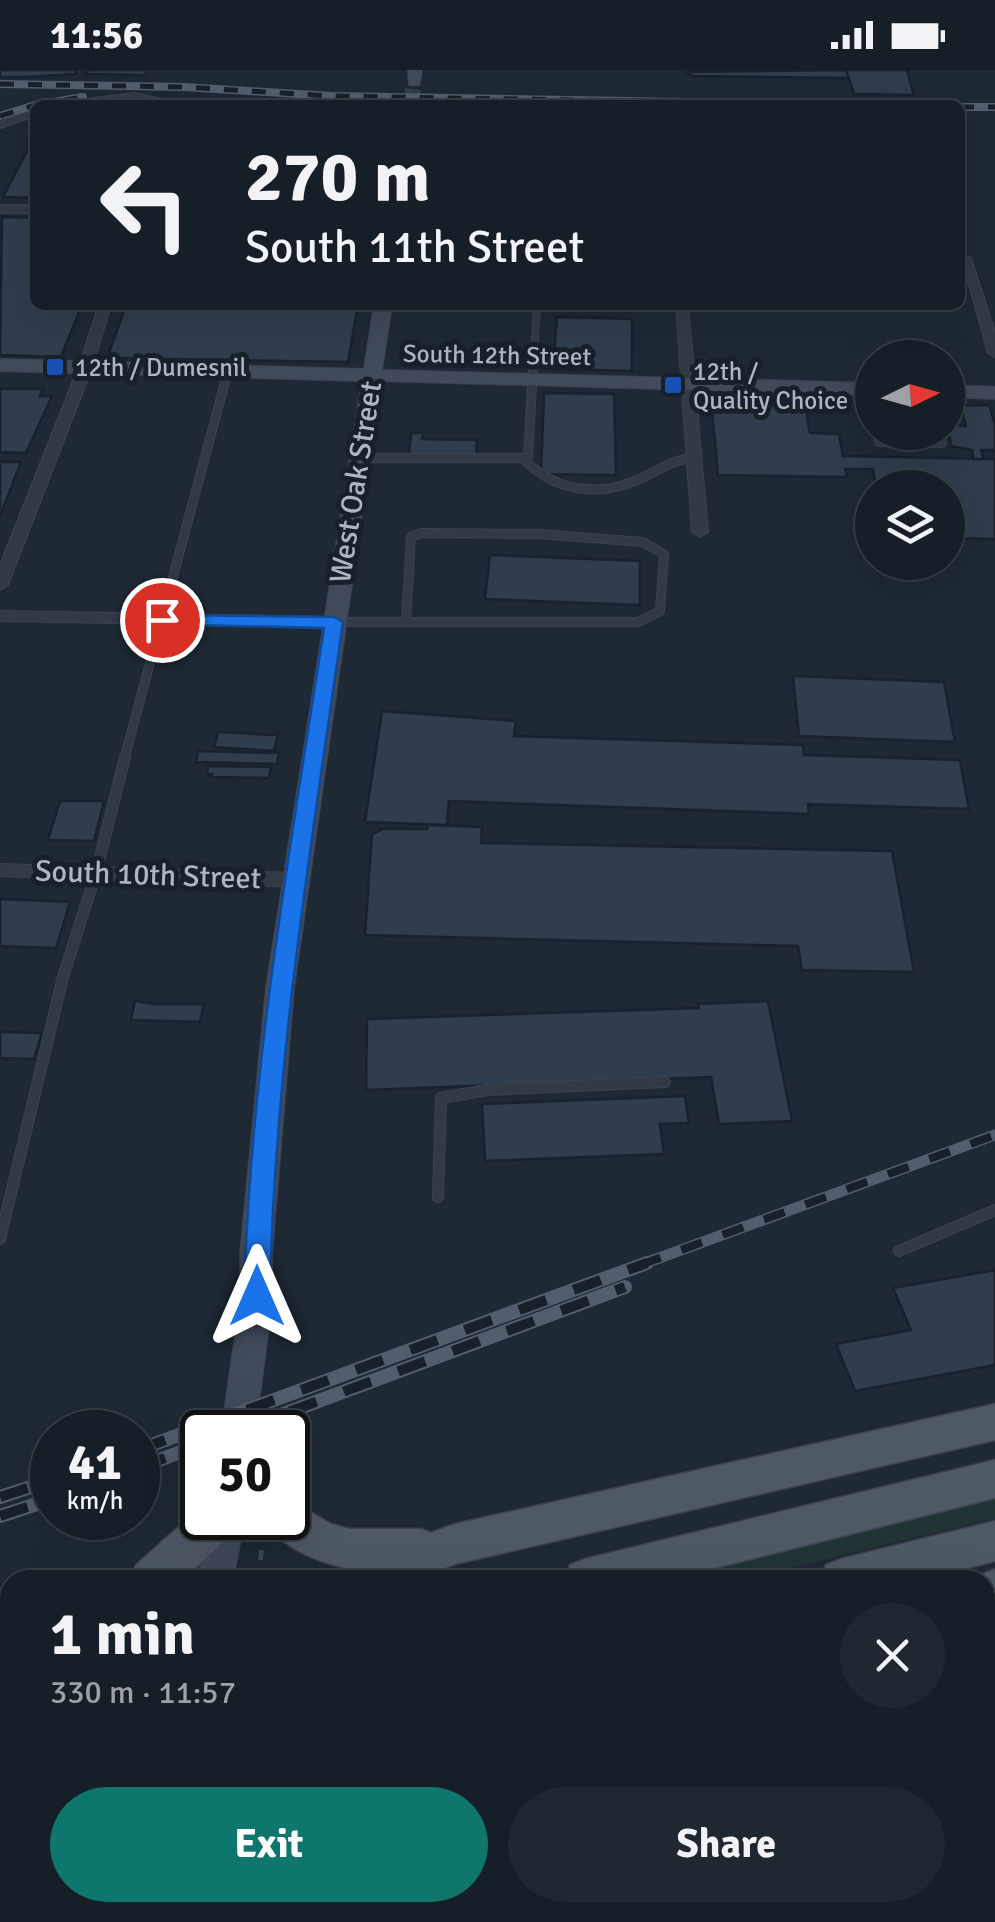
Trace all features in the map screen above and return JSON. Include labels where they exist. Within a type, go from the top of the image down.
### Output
[{"type":"main road","name":"West Oak Street","points":[[241,1410],[257,1296],[256,1254],[265,1140],[296,880],[382,310]]},
{"type":"main road","name":"South 12th Street","points":[[0,365],[855,393]]},
{"type":"main road","points":[[965,392],[995,393]]},
{"type":"main road","points":[[310,1536],[336,1548],[384,1554],[455,1544],[995,1422]]},
{"type":"main road","points":[[626,1570],[995,1480]]},
{"type":"main road","points":[[162,1570],[195,1540]]},
{"type":"main road","points":[[217,1570],[223,1540]]},
{"type":"main road","points":[[880,1570],[995,1541]]},
{"type":"main road","points":[[395,1570],[455,1544]]},
{"type":"street","points":[[0,208],[30,209]]},
{"type":"street","points":[[965,258],[995,353]]},
{"type":"street","points":[[0,585],[85,368],[103,310]]},
{"type":"street","points":[[682,310],[700,532]]},
{"type":"street","points":[[0,616],[334,622]]},
{"type":"street","name":"South 10th Street","points":[[0,870],[296,880]]},
{"type":"lane","points":[[103,100],[162,100]]},
{"type":"lane","points":[[0,125],[30,115]]},
{"type":"lane","points":[[359,458],[528,458],[537,310]]},
{"type":"lane","points":[[0,1238],[63,978],[96,873],[228,371]]},
{"type":"lane","points":[[523,458],[550,483],[595,489],[631,483],[677,458],[694,458]]},
{"type":"lane","points":[[334,622],[406,622],[638,622],[660,611],[664,554],[643,542],[540,534],[422,533],[412,537],[406,622]]},
{"type":"lane","points":[[438,1197],[441,1098],[487,1090],[665,1082]]},
{"type":"lane","points":[[899,1251],[995,1210]]},
{"type":"path","points":[[261,1570],[270,1540]]},
{"type":"green space","points":[[995,1496],[995,1518],[783,1570],[689,1570]]},
{"type":"building","points":[[0,70],[77,70],[75,74],[0,77]]},
{"type":"building","points":[[88,70],[147,70],[145,75],[86,74]]},
{"type":"building","points":[[846,70],[849,78],[693,76],[685,72]]},
{"type":"building","points":[[846,70],[907,70],[914,95],[854,94]]},
{"type":"building","points":[[30,146],[30,198],[3,197]]},
{"type":"building","points":[[2,217],[30,218],[30,310],[80,310],[61,357],[0,355]]},
{"type":"building","points":[[124,310],[357,310],[348,362],[107,358]]},
{"type":"building","points":[[557,317],[632,319],[632,371],[553,369]]},
{"type":"building","points":[[0,389],[43,389],[40,396],[52,396],[26,453],[0,452]]},
{"type":"building","points":[[544,393],[614,394],[616,475],[541,474]]},
{"type":"building","points":[[711,397],[804,399],[810,433],[839,434],[843,456],[995,459],[995,539],[965,538],[965,470],[845,469],[847,477],[718,475]]},
{"type":"building","points":[[989,405],[995,424],[995,450],[981,450],[984,459],[974,459],[972,450],[965,449],[965,406]]},
{"type":"building","points":[[411,433],[423,433],[422,439],[477,440],[476,458],[409,456]]},
{"type":"building","points":[[0,462],[21,462],[0,516]]},
{"type":"building","points":[[490,555],[640,561],[640,605],[485,599]]},
{"type":"building","points":[[793,676],[944,682],[955,742],[799,736]]},
{"type":"building","points":[[382,711],[516,721],[514,736],[803,745],[804,755],[960,760],[969,809],[808,804],[809,814],[449,801],[447,825],[365,822]]},
{"type":"building","points":[[218,732],[278,733],[274,751],[214,747]]},
{"type":"building","points":[[198,751],[279,753],[277,764],[196,762]]},
{"type":"building","points":[[208,766],[271,767],[269,778],[211,777],[207,774]]},
{"type":"building","points":[[60,801],[104,801],[94,841],[48,840]]},
{"type":"building","points":[[428,825],[482,827],[481,843],[892,851],[914,972],[802,970],[798,946],[365,935],[372,834],[383,829],[427,829]]},
{"type":"building","points":[[0,899],[70,902],[56,948],[0,946]]},
{"type":"building","points":[[135,1001],[204,1004],[200,1022],[131,1020]]},
{"type":"building","points":[[768,1001],[792,1121],[719,1124],[711,1077],[366,1090],[367,1019],[699,1008],[698,1004]]},
{"type":"building","points":[[0,1032],[42,1033],[34,1059],[0,1058]]},
{"type":"building","points":[[685,1096],[689,1123],[660,1124],[664,1154],[485,1161],[482,1104]]},
{"type":"building","points":[[995,1270],[995,1365],[855,1391],[836,1344],[911,1330],[893,1288]]},
{"type":"tunnel","points":[[412,100],[414,82]]},
{"type":"railway","points":[[0,84],[572,100]]},
{"type":"railway","points":[[65,100],[83,97]]},
{"type":"railway","points":[[0,116],[30,107]]},
{"type":"railway","points":[[965,107],[995,107]]},
{"type":"railway","points":[[640,1265],[995,1135]]},
{"type":"railway","points":[[160,1442],[647,1263]]},
{"type":"railway","points":[[294,1410],[625,1287]]},
{"type":"railway","points":[[160,1460],[180,1452]]},
{"type":"railway","points":[[0,1497],[30,1487]]},
{"type":"railway","points":[[0,1516],[30,1506]]},
{"type":"place","name":"12th / Dumesnil","points":[[55,367]]},
{"type":"place","name":"12th / Quality Choice","points":[[673,385]]},
{"type":"route","points":[[162,620],[334,622],[280,988],[256,1254],[257,1296]]}]
